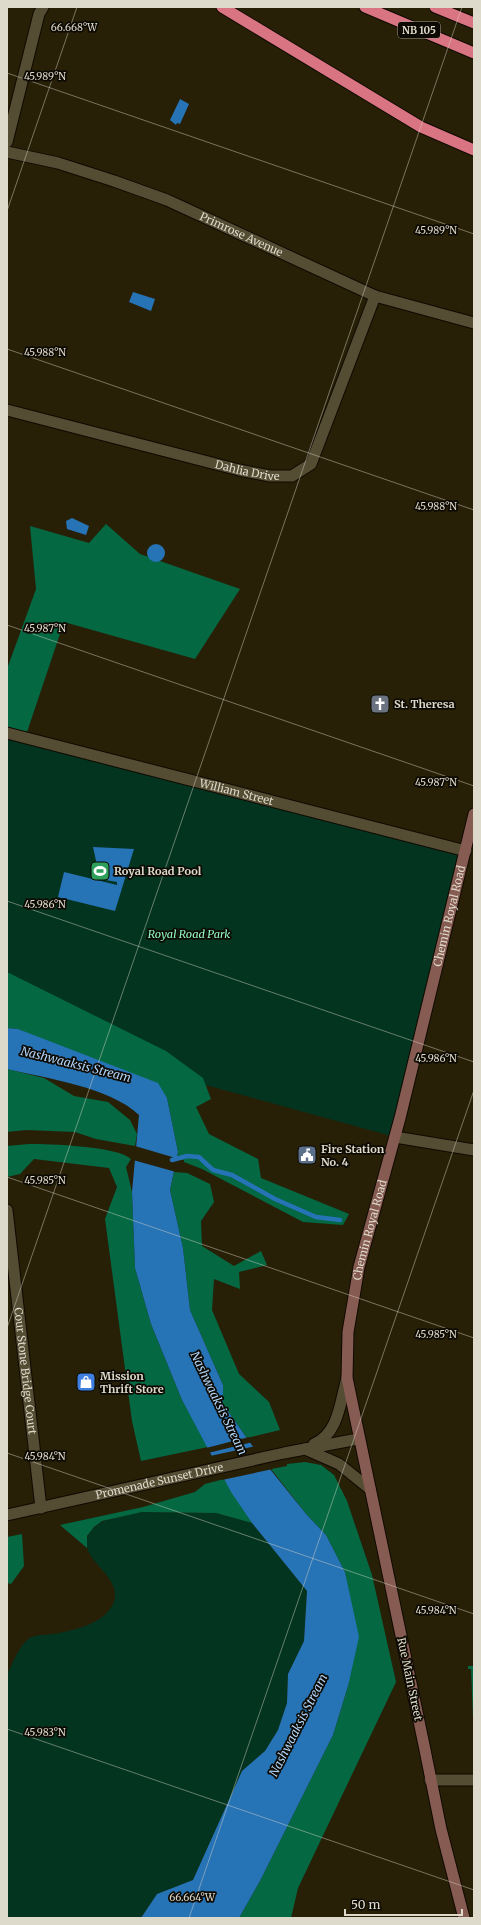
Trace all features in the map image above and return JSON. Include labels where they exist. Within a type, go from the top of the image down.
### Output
[{"type":"highway","points":[[222,7],[421,127],[474,150]]},
{"type":"highway","name":"NB 105","points":[[364,7],[474,53]]},
{"type":"highway","name":"NB 105","points":[[436,7],[474,23]]},
{"type":"main road","name":"Chemin Royal Road","points":[[358,1439],[347,1378],[348,1332],[359,1267],[395,1137],[474,814]]},
{"type":"main road","name":"Rue Main Street","points":[[358,1439],[370,1489],[430,1780],[464,1918]]},
{"type":"street","points":[[7,142],[39,14],[43,7]]},
{"type":"street","name":"Primrose Avenue","points":[[7,152],[58,163],[166,200],[375,296],[474,322]]},
{"type":"street","name":"Dahlia Drive","points":[[7,410],[239,470],[270,476],[292,476],[311,464],[375,296]]},
{"type":"street","name":"William Street","points":[[7,733],[466,851]]},
{"type":"street","points":[[395,1137],[474,1150]]},
{"type":"street","name":"Cour Stone Bridge Court","points":[[7,1210],[41,1508]]},
{"type":"street","points":[[305,1449],[322,1441],[330,1432],[338,1412],[347,1378]]},
{"type":"street","name":"Promenade Sunset Drive","points":[[7,1515],[284,1453],[358,1439]]},
{"type":"street","points":[[305,1449],[339,1464],[370,1489]]},
{"type":"street","points":[[430,1780],[474,1780]]},
{"type":"green space","points":[[106,524],[140,554],[240,589],[195,659],[64,622],[25,738],[7,733],[7,669],[36,589],[30,526],[89,543]]},
{"type":"green space","name":"Royal Road Park","points":[[7,733],[466,851],[395,1137],[202,1084],[18,1029],[7,1028]]},
{"type":"green space","points":[[7,972],[166,1051],[203,1078],[211,1099],[196,1107],[209,1134],[258,1159],[261,1178],[349,1214],[343,1225],[303,1222],[202,1169],[177,1158],[178,1152],[167,1098],[18,1029],[7,1028]]},
{"type":"green space","points":[[7,1069],[44,1078],[74,1096],[108,1102],[130,1120],[137,1134],[135,1146],[96,1139],[75,1132],[26,1130],[7,1132]]},
{"type":"green space","points":[[29,1144],[67,1145],[112,1151],[131,1159],[126,1167],[132,1192],[135,1268],[151,1324],[182,1400],[208,1447],[141,1461],[132,1421],[105,1219],[117,1187],[109,1168],[34,1159],[20,1174],[7,1177],[7,1146]]},
{"type":"green space","points":[[174,1172],[187,1173],[210,1184],[214,1202],[201,1221],[202,1246],[234,1266],[261,1251],[267,1265],[239,1272],[240,1289],[214,1279],[212,1310],[239,1374],[269,1402],[280,1430],[247,1438],[223,1404],[223,1385],[190,1310],[183,1248],[170,1190]]},
{"type":"green space","points":[[305,1462],[321,1465],[334,1475],[347,1501],[372,1575],[396,1682],[298,1888],[291,1918],[239,1918],[260,1881],[333,1735],[348,1686],[351,1604],[345,1572],[326,1535],[307,1515],[271,1469],[287,1466],[287,1464]]},
{"type":"green space","points":[[224,1479],[252,1523],[216,1513],[142,1512],[102,1521],[94,1527],[87,1536],[87,1548],[60,1525],[143,1507],[195,1492],[205,1484]]},
{"type":"green space","points":[[142,1512],[216,1513],[252,1523],[307,1591],[304,1641],[288,1674],[287,1703],[278,1730],[265,1751],[242,1771],[193,1880],[157,1894],[141,1918],[7,1918],[7,1674],[22,1645],[31,1637],[61,1633],[87,1625],[102,1617],[109,1611],[113,1604],[115,1594],[112,1584],[107,1575],[93,1559],[88,1550],[86,1541],[90,1532],[102,1522],[113,1518]]},
{"type":"green space","points":[[22,1534],[24,1566],[11,1584],[7,1583],[7,1537]]},
{"type":"green space","points":[[468,1666],[474,1666],[474,1742],[471,1669],[468,1669]]},
{"type":"water","points":[[180,99],[189,104],[180,124],[177,123],[176,125],[170,120]]},
{"type":"water","points":[[133,292],[155,299],[151,311],[129,302]]},
{"type":"water","points":[[72,518],[89,526],[86,535],[67,529],[66,521]]},
{"type":"water","points":[[156,544],[162,547],[165,553],[162,559],[156,562],[150,559],[147,553],[150,547]]},
{"type":"water","points":[[93,847],[134,849],[115,911],[58,897],[64,872],[117,885],[117,882],[100,879]]},
{"type":"water","name":"Nashwaaksis Stream","points":[[7,1028],[18,1029],[158,1083],[167,1098],[178,1152],[170,1190],[183,1248],[190,1310],[223,1385],[223,1404],[261,1458],[307,1515],[326,1535],[345,1572],[359,1637],[348,1686],[333,1735],[260,1881],[239,1918],[141,1918],[157,1894],[193,1880],[242,1771],[265,1751],[278,1730],[287,1703],[288,1674],[304,1641],[307,1591],[252,1523],[231,1492],[182,1400],[151,1324],[135,1268],[132,1192],[139,1115],[127,1105],[95,1091],[58,1080],[7,1069]]},
{"type":"pier","points":[[135,1146],[179,1159],[176,1172],[133,1160]]},
{"type":"pier","points":[[249,1437],[253,1442],[208,1453],[206,1448]]},
{"type":"pier","points":[[256,1446],[273,1469],[222,1480],[210,1456]]},
{"type":"waterway","points":[[172,1160],[187,1156],[199,1157],[213,1170],[232,1175],[275,1199],[316,1217],[340,1220]]},
{"type":"place","name":"St. Theresa","points":[[380,704]]},
{"type":"place","name":"Royal Road Pool","points":[[100,871]]},
{"type":"place","name":"Fire Station No. 4","points":[[307,1155]]},
{"type":"place","name":"Mission Thrift Store","points":[[86,1382]]}]
